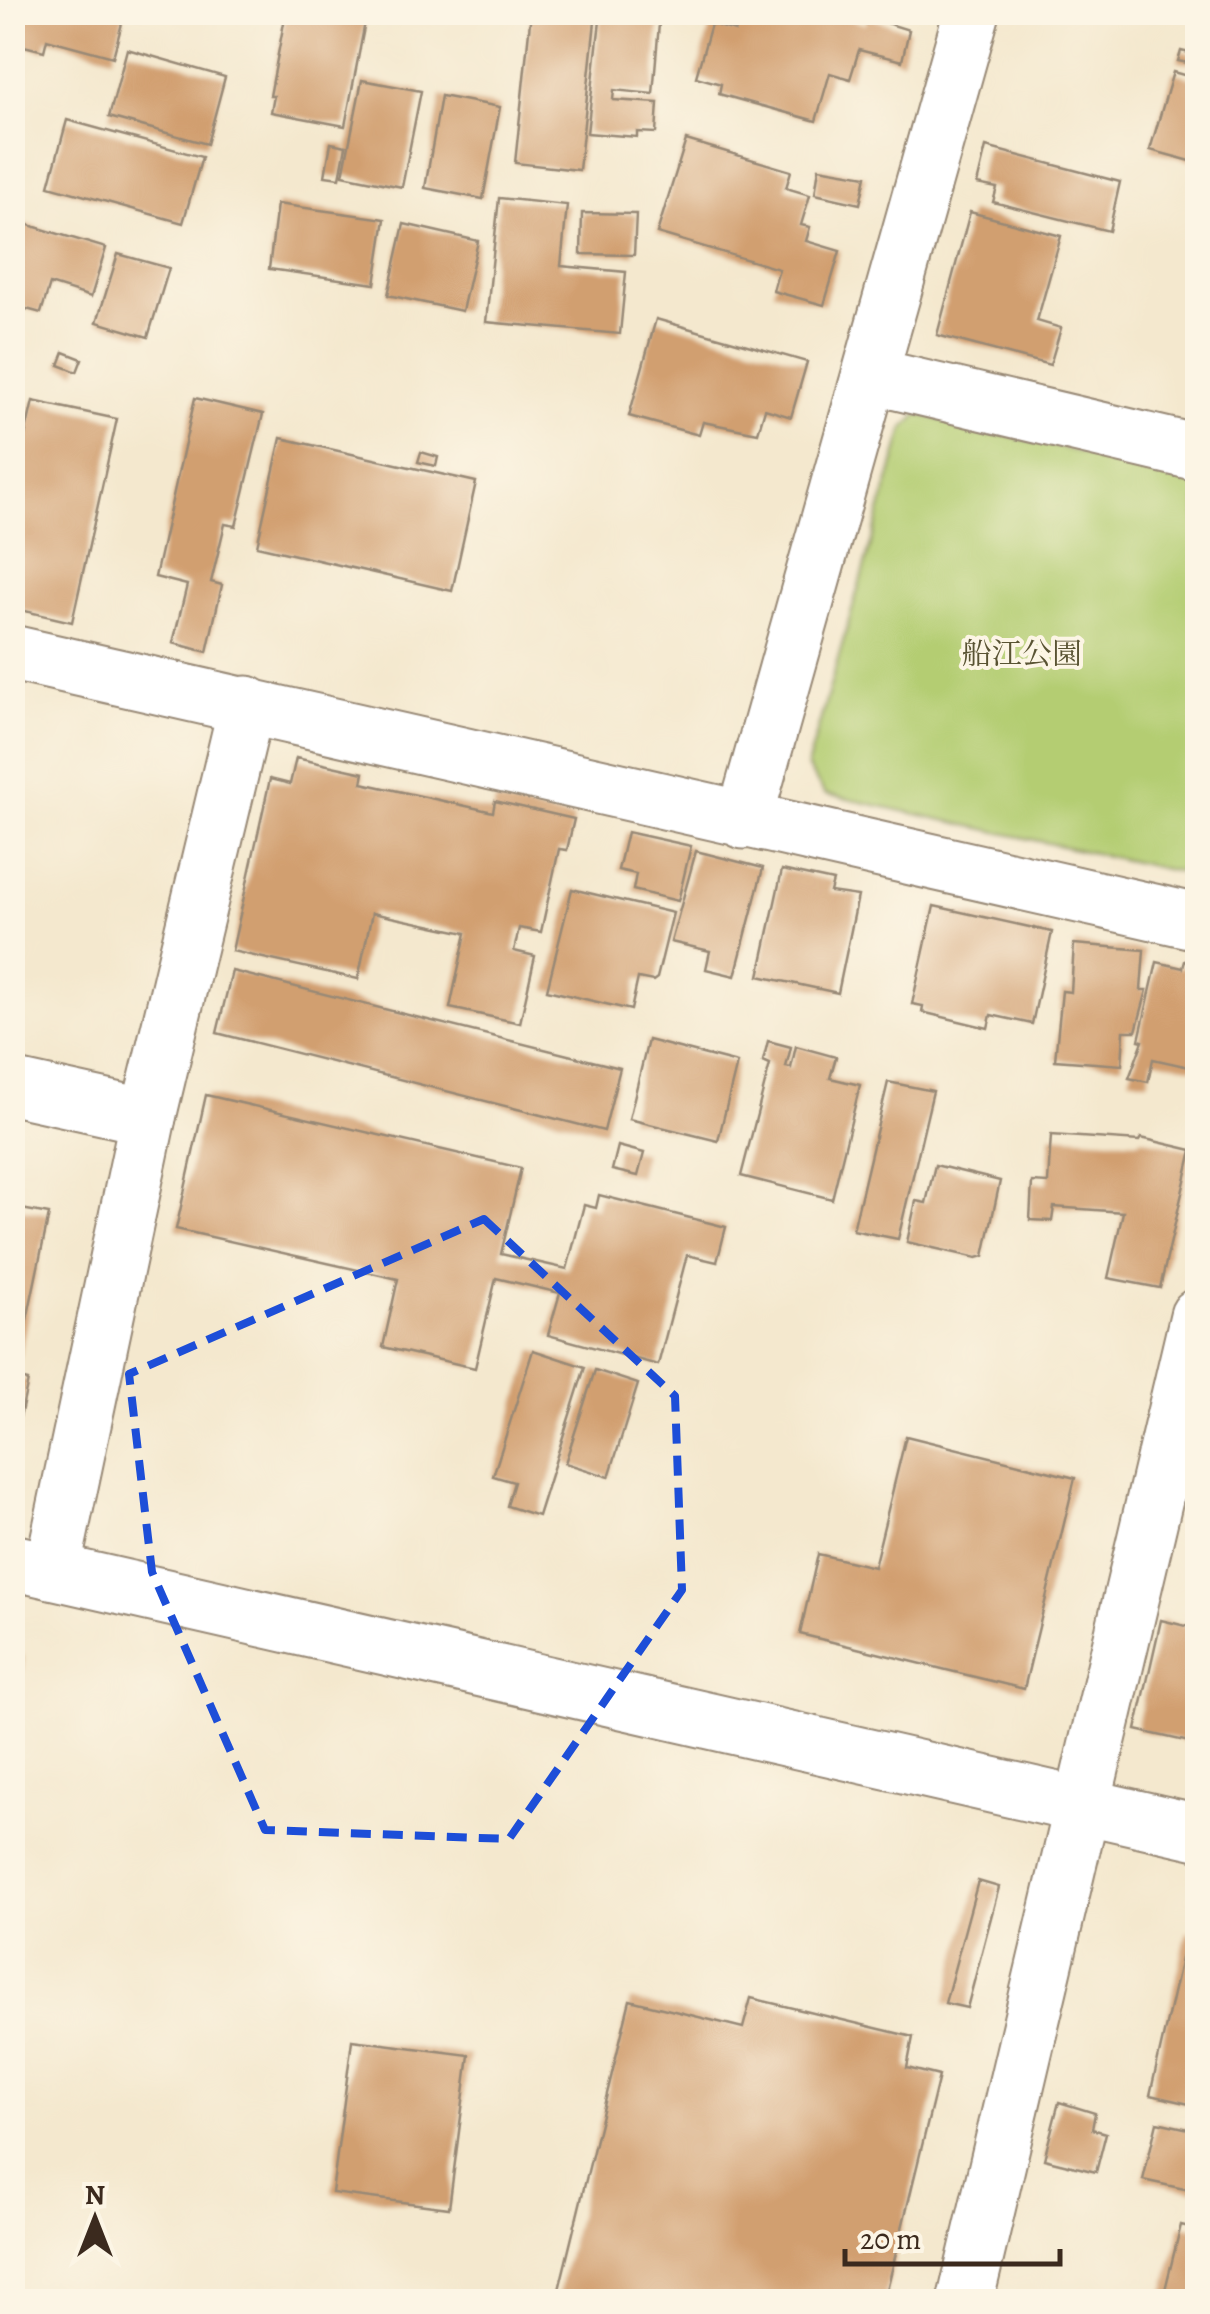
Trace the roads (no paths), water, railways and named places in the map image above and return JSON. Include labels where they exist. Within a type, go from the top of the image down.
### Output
[{"type":"street","points":[[744,821],[972,12]]},
{"type":"street","points":[[872,376],[1198,453]]},
{"type":"street","points":[[12,653],[1198,922]]},
{"type":"street","points":[[247,704],[148,1118],[32,1567],[1198,1832]]},
{"type":"street","points":[[12,1087],[148,1118]]},
{"type":"street","points":[[965,2302],[1078,1806],[1198,1316]]},
{"type":"park label","name":"船江公園","points":[[1022,654]]}]
